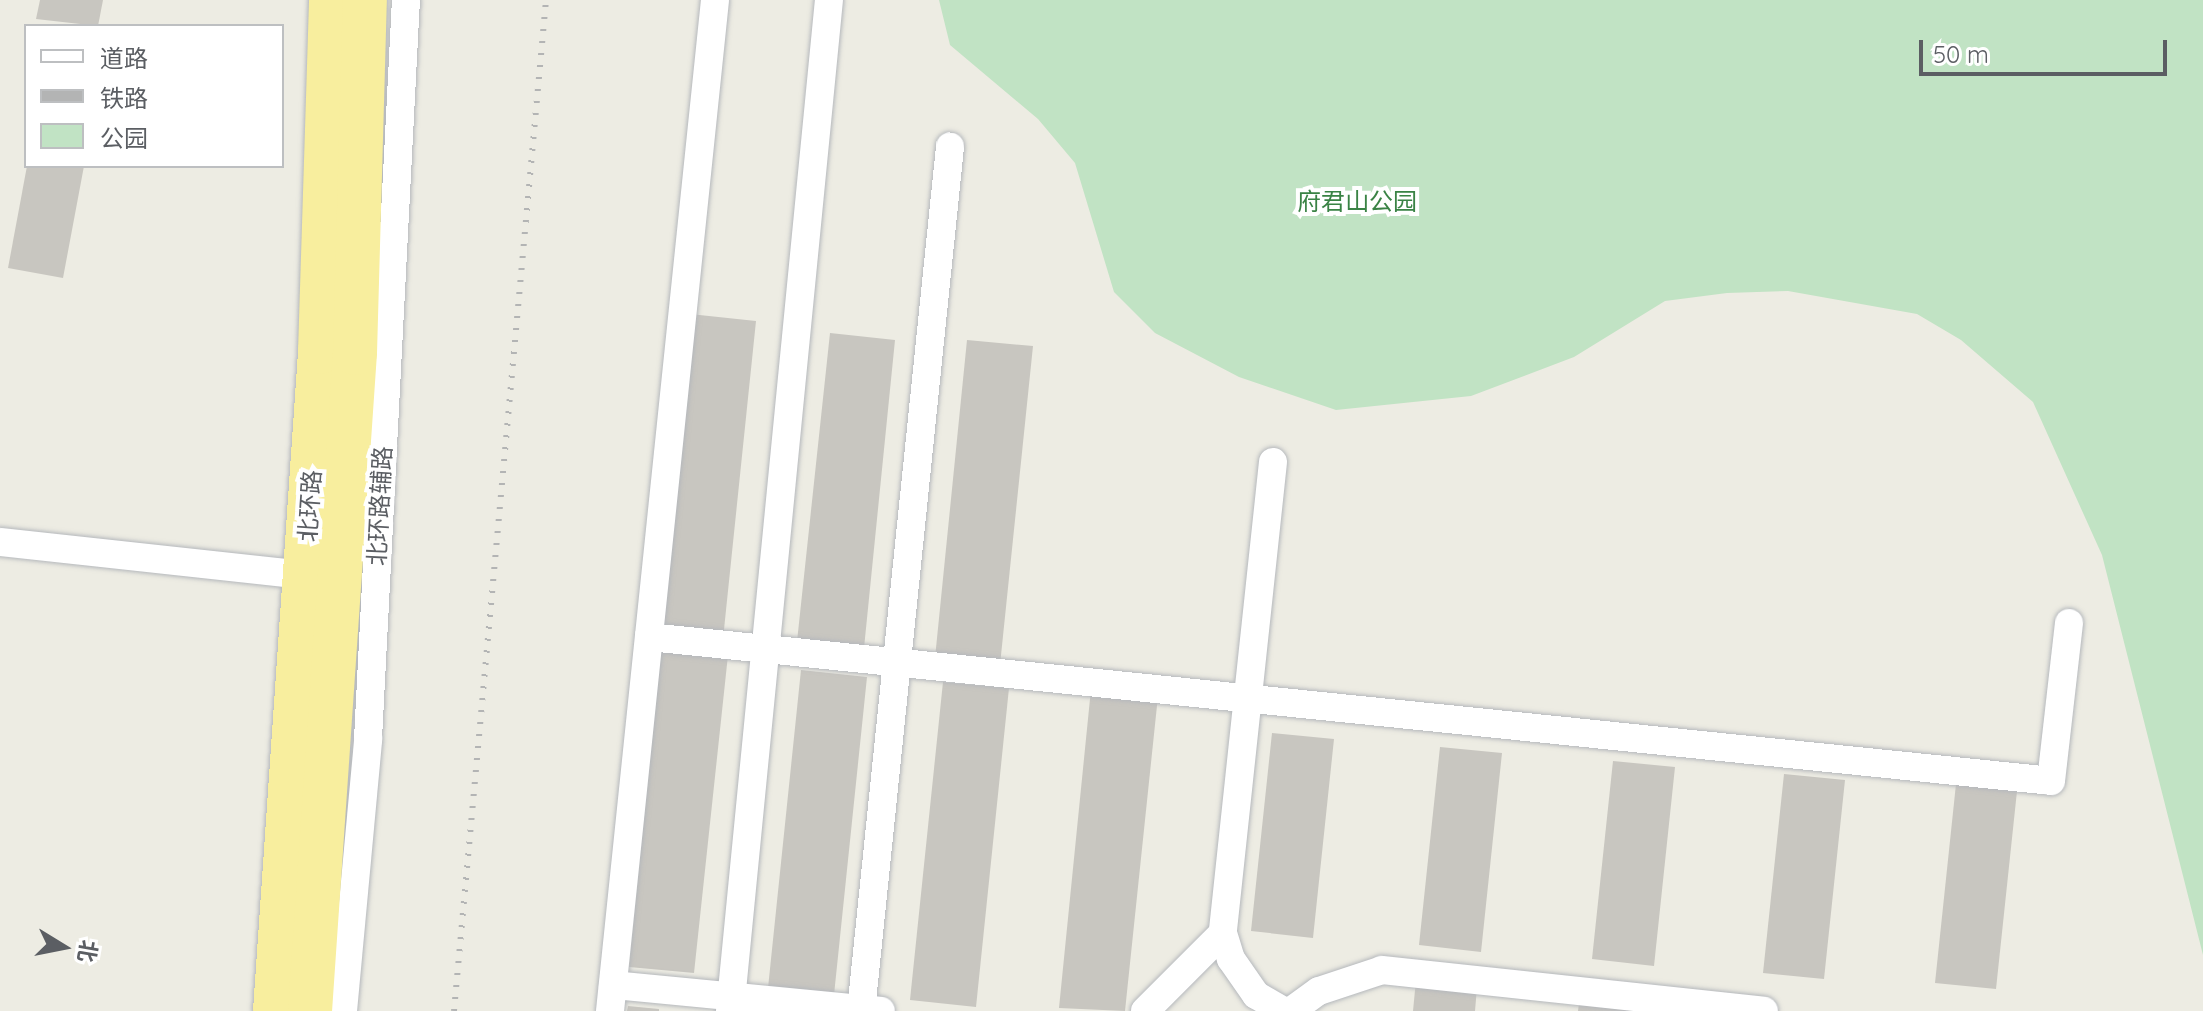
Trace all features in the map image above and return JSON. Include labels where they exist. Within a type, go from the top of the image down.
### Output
[{"type":"highway","name":"北环路","points":[[275,1011],[320,352],[331,0]]},
{"type":"highway","name":"北环路","points":[[310,1011],[355,353],[365,0]]},
{"type":"street","name":"北环路辅路","points":[[343,1011],[368,739],[406,0]]},
{"type":"street","points":[[715,0],[611,998],[868,1010],[897,664],[950,147]]},
{"type":"street","points":[[730,1004],[829,0]]},
{"type":"street","points":[[1273,462],[1223,933],[1231,959],[1256,995],[1284,1011]]},
{"type":"street","points":[[0,542],[306,575]]},
{"type":"street","points":[[649,637],[2051,781],[2069,623]]},
{"type":"street","points":[[1145,1011],[1223,933]]},
{"type":"street","points":[[1291,1011],[1319,991],[1382,970],[1764,1011]]},
{"type":"green space","name":"府君山公园","points":[[939,0],[2203,0],[2203,955],[2102,555],[2033,402],[1961,340],[1917,314],[1788,291],[1727,293],[1665,301],[1574,357],[1471,396],[1336,410],[1239,377],[1155,333],[1114,292],[1075,163],[1038,119],[950,45]]},
{"type":"building","points":[[40,0],[103,0],[98,24],[36,19]]},
{"type":"building","points":[[27,168],[84,168],[63,278],[8,268]]},
{"type":"building","points":[[690,314],[756,321],[723,639],[657,632]]},
{"type":"building","points":[[830,333],[895,340],[863,658],[796,651]]},
{"type":"building","points":[[967,340],[1033,346],[1000,665],[935,658]]},
{"type":"building","points":[[661,648],[728,655],[694,973],[629,967]]},
{"type":"building","points":[[801,670],[867,677],[834,995],[768,988]]},
{"type":"building","points":[[943,682],[1009,688],[976,1007],[910,1000]]},
{"type":"building","points":[[1091,689],[1158,696],[1125,1011],[1059,1008]]},
{"type":"building","points":[[1272,733],[1334,739],[1313,938],[1251,931]]},
{"type":"building","points":[[1440,747],[1502,753],[1481,952],[1419,945]]},
{"type":"building","points":[[1613,761],[1675,767],[1654,966],[1592,959]]},
{"type":"building","points":[[1784,774],[1845,780],[1824,979],[1763,973]]},
{"type":"building","points":[[1956,784],[2017,791],[1996,989],[1935,983]]},
{"type":"building","points":[[1416,980],[1477,987],[1475,1011],[1413,1011]]},
{"type":"building","points":[[1580,995],[1640,1011],[1578,1011]]},
{"type":"building","points":[[628,1006],[659,1009],[659,1011],[627,1011]]},
{"type":"railway","points":[[454,1011],[546,0]]}]
